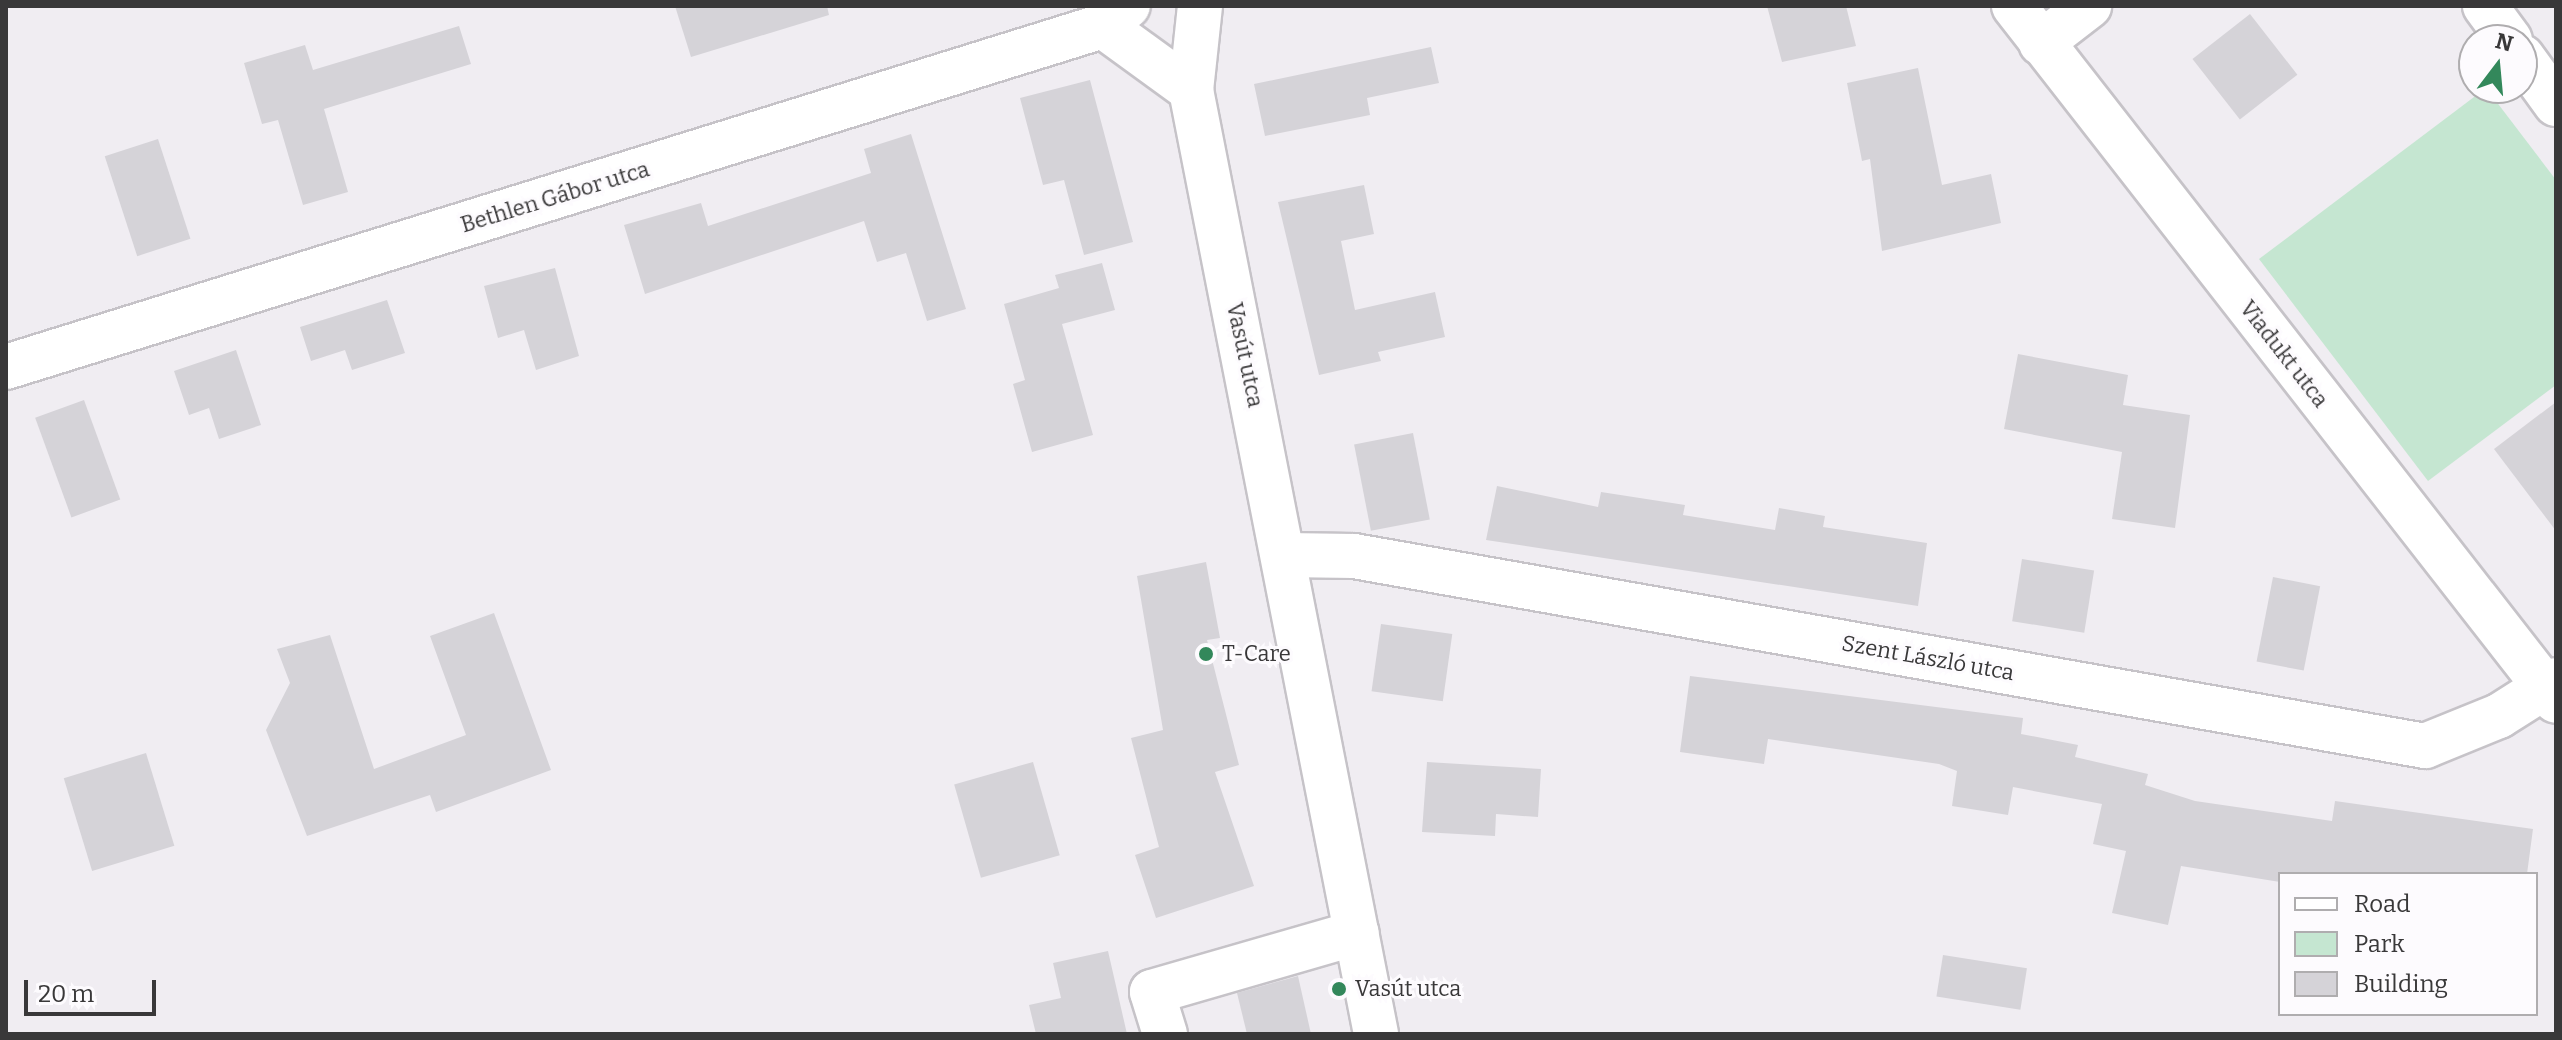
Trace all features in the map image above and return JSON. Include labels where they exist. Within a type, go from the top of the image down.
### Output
[{"type":"street","name":"Vasút utca","points":[[1200,6],[1191,90],[1285,555],[1376,1034]]},
{"type":"street","name":"Viadukt utca","points":[[2014,6],[2553,690]]},
{"type":"street","points":[[2041,43],[2089,6]]},
{"type":"street","points":[[2485,6],[2498,24]]},
{"type":"street","name":"Bethlen Gábor utca","points":[[6,367],[1110,13],[1191,90]]},
{"type":"street","points":[[2538,79],[2556,104]]},
{"type":"street","name":"Szent László utca","points":[[1285,555],[1354,556],[2425,746],[2553,690]]},
{"type":"street","points":[[1165,1034],[1152,992],[1357,933]]},
{"type":"green space","points":[[2465,104],[2498,104],[2556,180],[2556,385],[2428,481],[2259,259]]},
{"type":"building","points":[[675,6],[827,6],[829,15],[691,57]]},
{"type":"building","points":[[1767,6],[1846,6],[1856,46],[1782,62]]},
{"type":"building","points":[[2250,14],[2297,75],[2240,120],[2192,59]]},
{"type":"building","points":[[459,26],[471,64],[324,109],[348,192],[303,205],[278,120],[262,124],[244,63],[305,45],[313,70]]},
{"type":"building","points":[[1431,47],[1439,83],[1367,98],[1370,115],[1265,136],[1254,84]]},
{"type":"building","points":[[1918,68],[1942,185],[1991,174],[2001,223],[1882,251],[1870,159],[1862,161],[1847,83]]},
{"type":"building","points":[[1090,80],[1133,242],[1084,255],[1064,180],[1043,185],[1020,98]]},
{"type":"building","points":[[911,134],[966,309],[927,321],[906,253],[877,262],[864,221],[645,294],[624,225],[701,203],[708,226],[871,173],[864,149]]},
{"type":"building","points":[[158,139],[190,239],[137,256],[105,156]]},
{"type":"building","points":[[1364,185],[1374,234],[1341,241],[1355,310],[1435,292],[1445,337],[1378,352],[1381,361],[1319,375],[1278,202]]},
{"type":"building","points":[[1102,263],[1115,310],[1062,324],[1093,435],[1032,452],[1013,384],[1025,380],[1004,304],[1059,288],[1055,275]]},
{"type":"building","points":[[555,268],[579,356],[536,370],[524,330],[498,338],[484,286]]},
{"type":"building","points":[[387,300],[405,353],[352,370],[345,350],[311,361],[300,327]]},
{"type":"building","points":[[236,350],[261,425],[219,439],[209,408],[189,415],[174,371]]},
{"type":"building","points":[[2018,354],[2128,375],[2123,405],[2190,415],[2175,528],[2112,519],[2122,452],[2004,429]]},
{"type":"building","points":[[84,400],[120,500],[71,517],[35,418]]},
{"type":"building","points":[[2556,402],[2556,531],[2494,449]]},
{"type":"building","points":[[1413,433],[1430,519],[1371,531],[1354,444]]},
{"type":"building","points":[[1497,486],[1598,507],[1601,492],[1685,505],[1683,515],[1775,530],[1779,508],[1825,516],[1823,527],[1927,543],[1918,606],[1486,540]]},
{"type":"building","points":[[2022,559],[2094,570],[2084,633],[2012,621]]},
{"type":"building","points":[[1206,562],[1220,638],[1207,640],[1239,765],[1215,772],[1254,886],[1156,918],[1135,855],[1159,847],[1131,738],[1163,730],[1137,576]]},
{"type":"building","points":[[2273,577],[2320,586],[2304,671],[2257,661]]},
{"type":"building","points":[[494,613],[551,770],[436,812],[430,795],[307,836],[266,730],[290,683],[277,649],[330,635],[374,769],[466,735],[430,636]]},
{"type":"building","points":[[1381,624],[1452,634],[1443,701],[1372,691]]},
{"type":"building","points":[[1690,676],[2023,718],[2021,734],[2078,745],[2075,757],[2148,774],[2145,785],[2195,801],[2332,821],[2335,801],[2533,829],[2527,872],[2278,872],[2278,882],[2181,866],[2168,925],[2112,913],[2126,851],[2093,844],[2102,804],[2013,787],[2008,815],[1952,806],[1957,771],[1939,764],[1768,739],[1764,764],[1680,752]]},
{"type":"building","points":[[146,753],[174,846],[92,871],[64,778]]},
{"type":"building","points":[[1033,762],[1060,855],[981,878],[954,785]]},
{"type":"building","points":[[1427,762],[1541,769],[1538,817],[1496,814],[1495,836],[1422,832]]},
{"type":"building","points":[[1108,951],[1127,1034],[1036,1034],[1029,1005],[1061,998],[1053,963]]},
{"type":"building","points":[[1943,955],[2027,968],[2020,1010],[1936,996]]},
{"type":"building","points":[[1298,976],[1311,1034],[1247,1034],[1237,993]]},
{"type":"place","name":"T-Care","points":[[1206,654]]},
{"type":"place","name":"Vasút utca","points":[[1339,989]]}]
